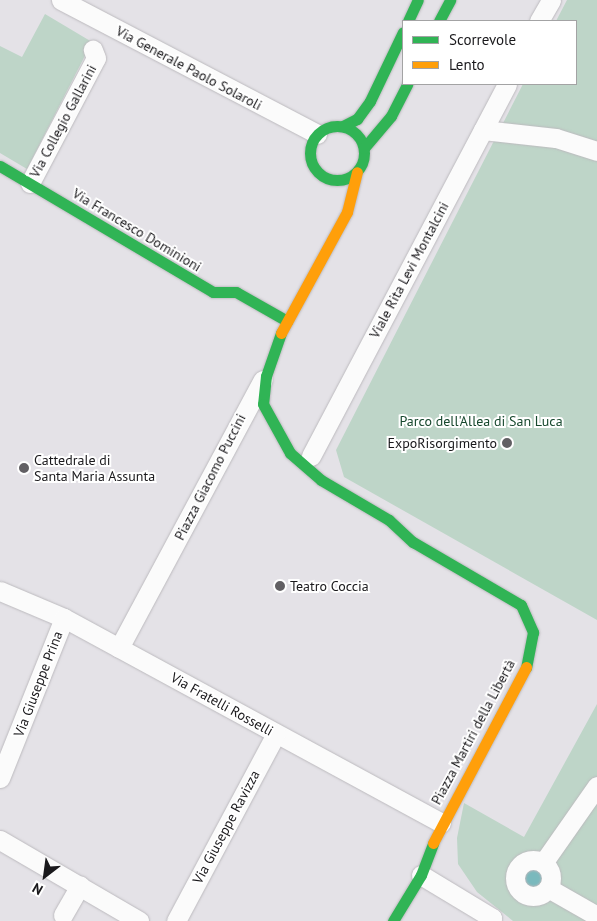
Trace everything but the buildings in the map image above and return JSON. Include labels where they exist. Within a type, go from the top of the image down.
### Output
[{"type":"street","name":"Via Generale Paolo Solaroli","points":[[61,0],[317,134]]},
{"type":"street","points":[[408,20],[418,0]]},
{"type":"street","points":[[440,20],[450,0]]},
{"type":"street","points":[[541,20],[551,0]]},
{"type":"street","points":[[357,172],[332,180],[319,174],[311,162],[310,147],[317,134],[343,126],[357,119],[370,102],[402,34]]},
{"type":"street","name":"Via Collegio Gallarini","points":[[30,183],[98,55]]},
{"type":"street","points":[[266,376],[288,321],[341,222],[364,148],[391,116],[406,85]]},
{"type":"street","name":"Viale Rita Levi Montalcini","points":[[311,456],[478,135],[506,85]]},
{"type":"street","points":[[343,126],[357,134],[364,148]]},
{"type":"street","points":[[478,135],[556,138],[597,151]]},
{"type":"street","name":"Via Francesco Dominioni","points":[[0,166],[213,292],[236,292],[263,305],[288,321]]},
{"type":"street","points":[[332,180],[332,194]]},
{"type":"street","points":[[334,207],[341,222]]},
{"type":"street","name":"Piazza Martiri della Libertà","points":[[266,376],[266,413],[290,453],[321,480],[389,520],[413,542],[521,605],[533,632],[524,674],[441,823],[421,875],[393,921]]},
{"type":"street","name":"Piazza Giacomo Puccini","points":[[120,648],[266,376]]},
{"type":"street","name":"Via Fratelli Rosselli","points":[[0,591],[64,618],[441,823]]},
{"type":"street","name":"Via Giuseppe Prina","points":[[0,778],[64,618]]},
{"type":"street","name":"Via Giuseppe Ravizza","points":[[176,921],[276,734]]},
{"type":"street","points":[[544,863],[597,786]]},
{"type":"street","points":[[0,840],[139,921]]},
{"type":"street","points":[[532,860],[544,863],[550,872],[548,888],[532,896],[522,892],[515,881],[521,864],[532,860]]},
{"type":"street","points":[[421,875],[491,919]]},
{"type":"street","points":[[63,915],[80,886]]},
{"type":"street","points":[[548,888],[597,916]]},
{"type":"green space","name":"Parco dell'Allea di San Luca","points":[[567,0],[597,0],[597,620],[344,477],[336,450],[522,85],[577,85],[577,20],[557,20]]},
{"type":"green space","points":[[45,14],[92,42],[27,169],[0,153],[0,46],[22,57]]},
{"type":"green space","points":[[597,704],[597,921],[513,921],[477,892],[458,864],[457,838],[464,803],[524,837]]},
{"type":"water","points":[[529,869],[537,869],[542,874],[540,885],[529,887],[524,882],[524,874]]},
{"type":"traffic: fast","points":[[408,20],[418,0]]},
{"type":"traffic: fast","points":[[440,20],[450,0]]},
{"type":"traffic: fast","points":[[343,126],[357,119],[370,101],[402,34]]},
{"type":"traffic: fast","points":[[364,148],[391,116],[406,85]]},
{"type":"traffic: fast","points":[[332,126],[342,126],[352,130],[360,138],[364,153],[360,168],[352,176],[342,180],[332,180],[322,176],[314,168],[310,158],[310,148],[314,138],[322,130],[332,126]]},
{"type":"traffic: fast","points":[[0,166],[213,292],[236,292],[287,321]]},
{"type":"traffic: fast","points":[[281,333],[266,376],[263,404],[290,453],[321,480],[389,520],[413,542],[521,605],[533,632],[526,667]]},
{"type":"traffic: fast","points":[[393,921],[421,875],[433,843]]},
{"type":"traffic: slow","points":[[281,333],[347,212],[357,172]]},
{"type":"traffic: slow","points":[[433,843],[526,667]]},
{"type":"place","name":"ExpoRisorgimento","points":[[507,443]]},
{"type":"place","name":"Cattedrale di Santa Maria Assunta","points":[[24,468]]},
{"type":"place","name":"Teatro Coccia","points":[[280,586]]}]
